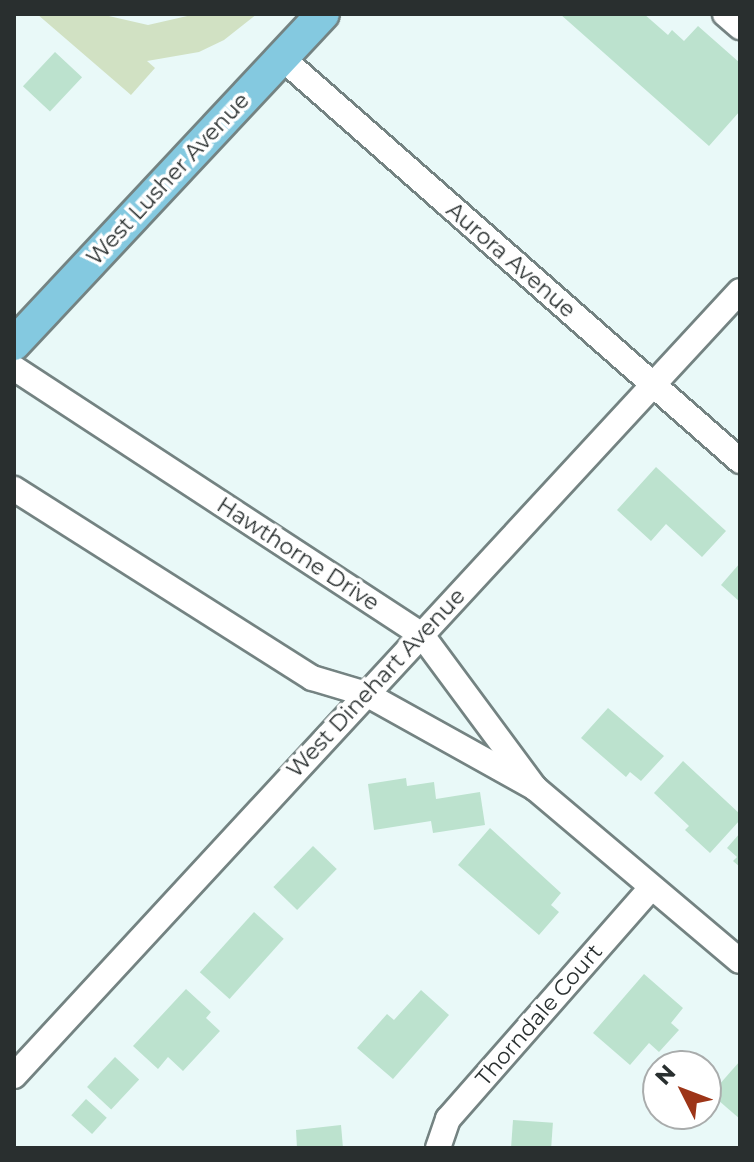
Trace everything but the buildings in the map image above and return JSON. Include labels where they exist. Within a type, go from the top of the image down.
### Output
[{"type":"main road","name":"West Lusher Avenue","points":[[15,346],[323,14]]},
{"type":"street","points":[[725,14],[740,27]]},
{"type":"street","name":"Aurora Avenue","points":[[282,58],[740,461]]},
{"type":"street","name":"West Dinehart Avenue","points":[[14,1076],[740,291]]},
{"type":"street","name":"Hawthorne Drive","points":[[15,346],[421,634],[535,788]]},
{"type":"street","name":"Hawthorne Drive","points":[[14,489],[312,678],[366,694],[535,788],[740,961]]},
{"type":"street","name":"Thorndale Court","points":[[438,1148],[448,1119],[651,888]]},
{"type":"green space","points":[[37,14],[100,14],[148,25],[196,14],[257,14],[224,40],[199,52],[147,61],[155,68],[131,95]]}]
